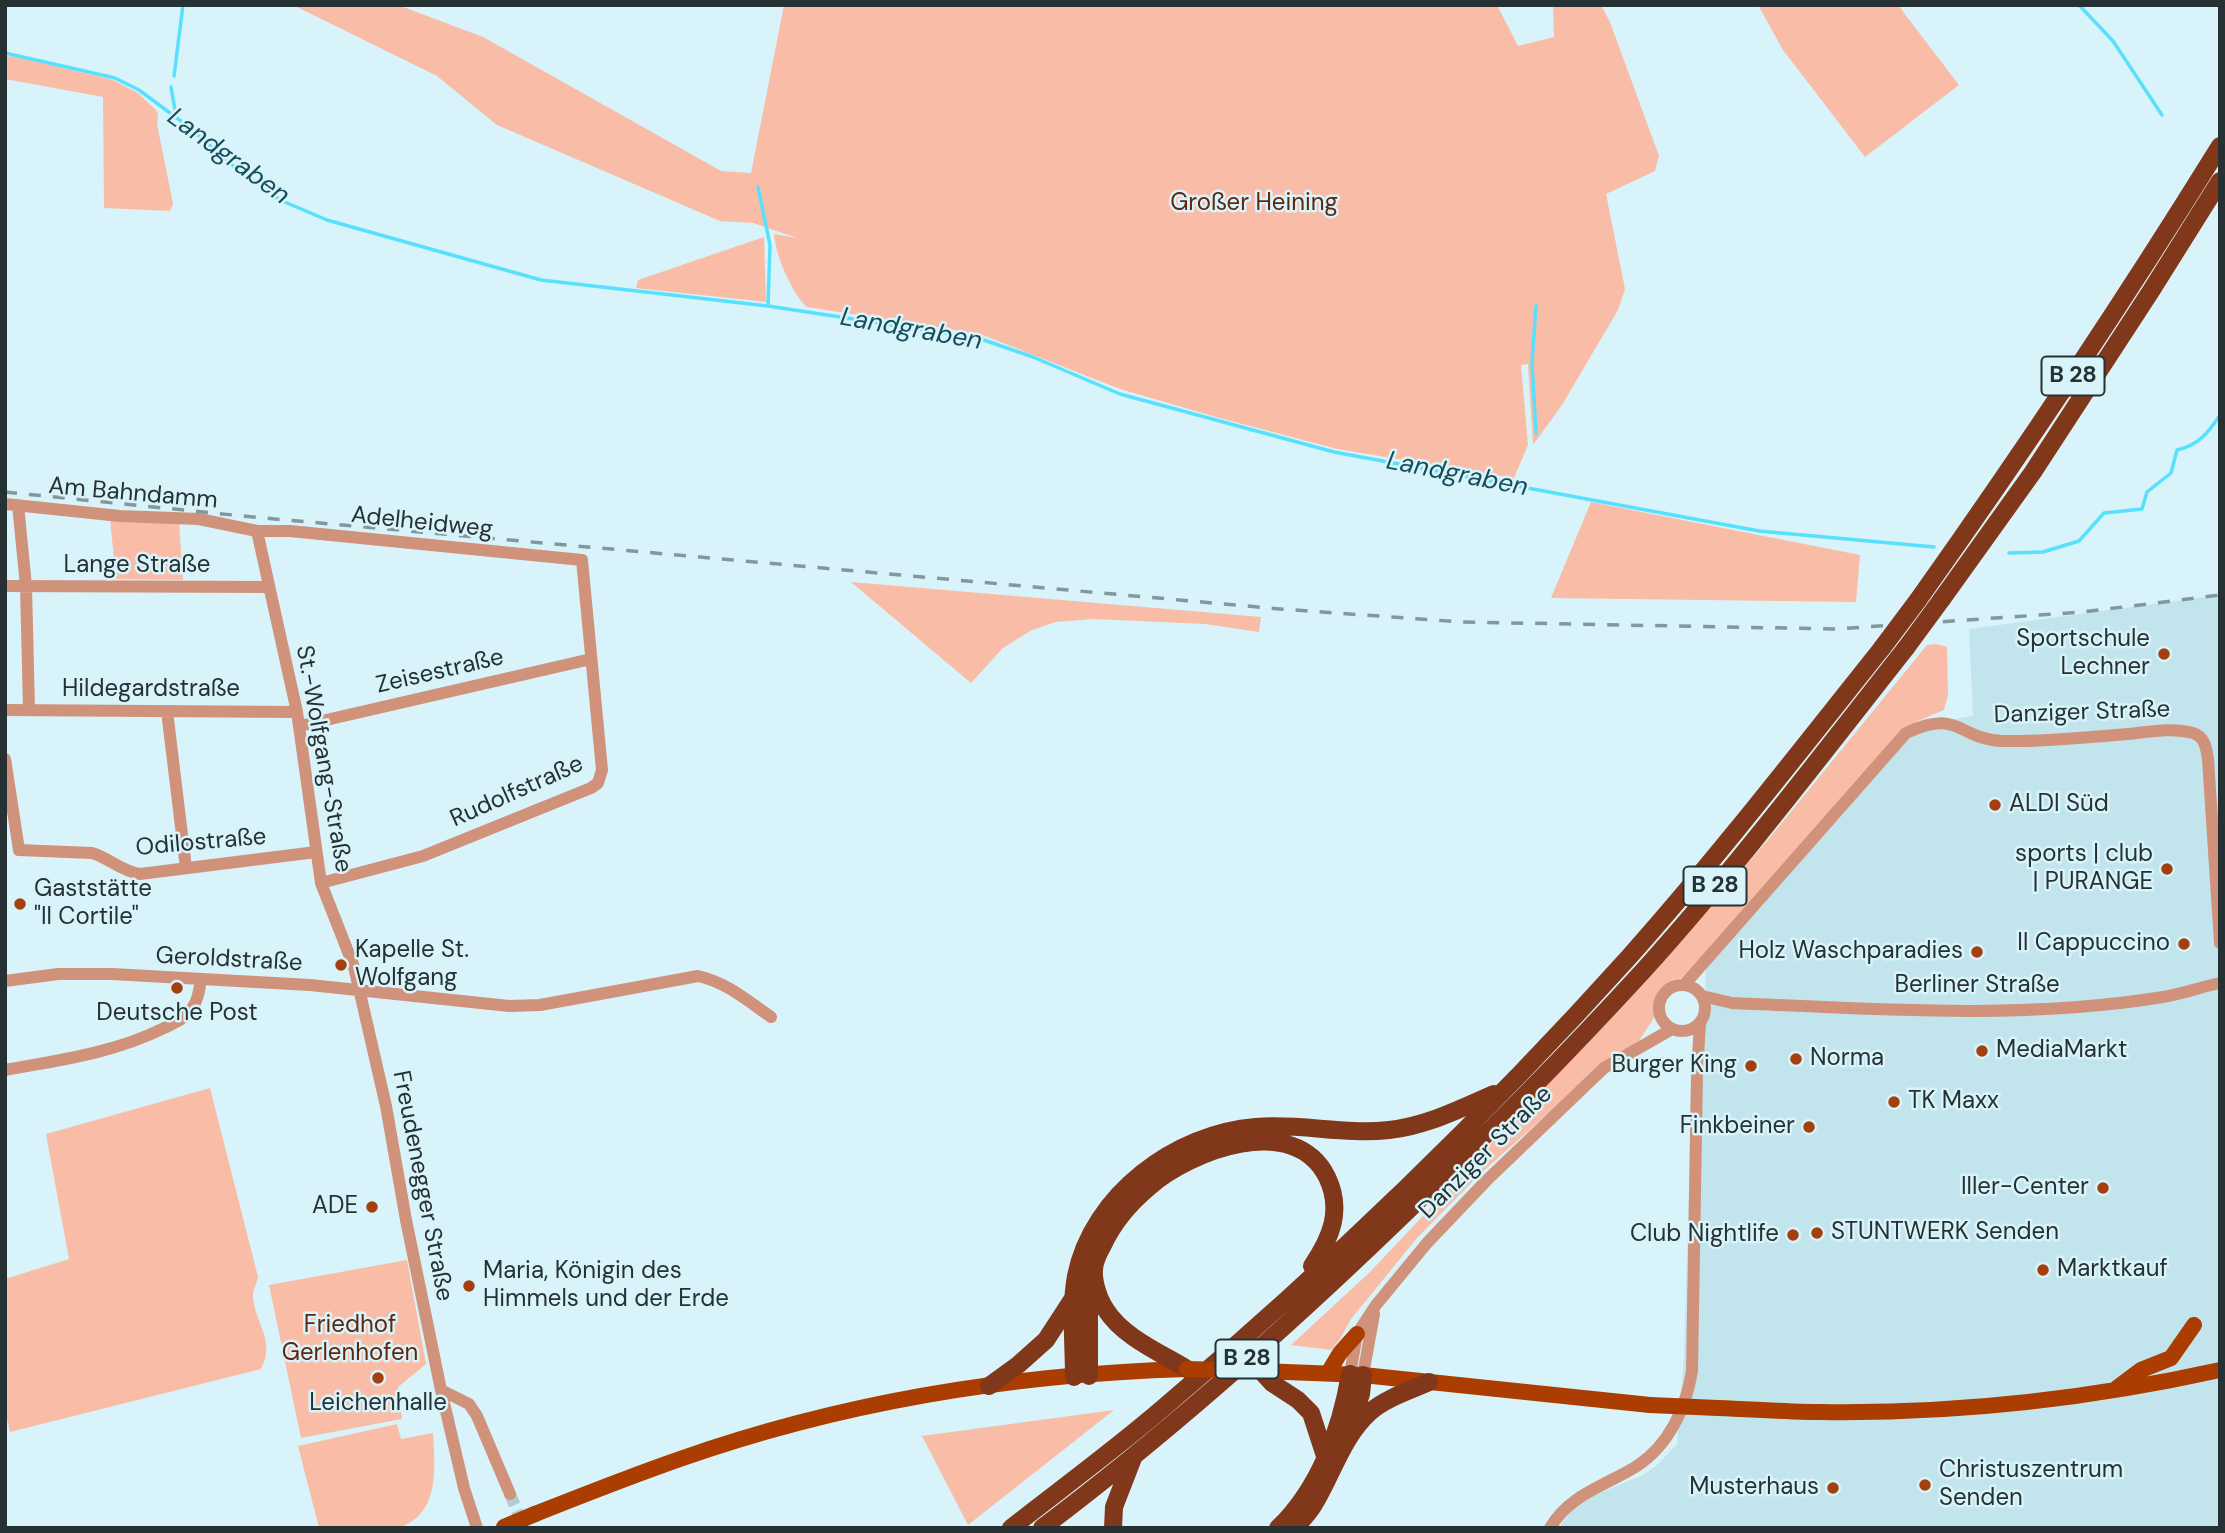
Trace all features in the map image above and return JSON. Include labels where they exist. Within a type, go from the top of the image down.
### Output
[{"type":"highway","name":"B 28","points":[[1011,1528],[1160,1411],[1295,1293],[1504,1090],[1628,957],[1687,889],[1882,649],[1918,600],[2015,463],[2139,276],[2220,146]]},
{"type":"highway","name":"B 28","points":[[1042,1528],[1134,1456],[1309,1305],[1434,1186],[1643,971],[1768,823],[1942,599],[2033,472],[2220,181]]},
{"type":"highway","points":[[1082,1377],[1073,1297],[1083,1250],[1096,1224],[1128,1187],[1176,1150],[1205,1138],[1258,1126],[1351,1131],[1388,1130],[1417,1125],[1504,1090]]},
{"type":"highway","points":[[1082,1377],[1088,1302],[1094,1269],[1102,1246],[1117,1221],[1149,1187],[1166,1174],[1186,1162],[1224,1147],[1253,1143],[1280,1144],[1306,1154],[1324,1172],[1335,1201],[1329,1241],[1295,1293]]},
{"type":"highway","points":[[1094,1269],[1098,1292],[1114,1321],[1187,1369]]},
{"type":"highway","points":[[989,1386],[1046,1340],[1073,1297]]},
{"type":"highway","points":[[1272,1375],[1311,1413],[1333,1454]]},
{"type":"highway","points":[[1295,1528],[1312,1507],[1333,1454],[1359,1402],[1357,1375]]},
{"type":"highway","points":[[1278,1528],[1333,1454],[1369,1413],[1384,1402],[1429,1382]]},
{"type":"highway","points":[[1113,1528],[1114,1507],[1134,1456]]},
{"type":"main road","points":[[2114,1391],[2141,1370],[2171,1358],[2193,1325]]},
{"type":"main road","points":[[1328,1373],[1340,1353],[1357,1334]]},
{"type":"main road","points":[[504,1527],[681,1458],[808,1421],[918,1397],[989,1386],[1146,1371],[1187,1369],[1272,1375],[1328,1373],[1650,1405],[1819,1412],[1976,1406],[2114,1391],[2220,1370]]},
{"type":"street","name":"Am Bahndamm","points":[[11,505],[156,518],[200,519],[257,531]]},
{"type":"street","points":[[11,505],[26,586],[29,710]]},
{"type":"street","name":"Adelheidweg","points":[[257,531],[302,532],[582,560]]},
{"type":"street","name":"St.-Wolfgang-Straße","points":[[257,531],[300,726],[321,883],[352,960],[359,991]]},
{"type":"street","name":"Rudolfstraße","points":[[321,883],[423,856],[595,786],[600,780],[602,773],[582,560]]},
{"type":"street","name":"Lange Straße","points":[[5,586],[269,587]]},
{"type":"street","name":"Zeisestraße","points":[[300,726],[591,659]]},
{"type":"street","name":"Hildegardstraße","points":[[5,710],[297,712]]},
{"type":"street","points":[[167,710],[187,868]]},
{"type":"street","name":"Danziger Straße","points":[[1641,1046],[1653,1031],[1660,1016],[1659,1008],[1664,994],[1669,989],[1684,985],[1906,733],[1923,725],[1941,722],[1957,725],[1979,736],[2003,741],[2170,730],[2197,734],[2203,739],[2208,759],[2220,943]]},
{"type":"street","name":"Odilostraße","points":[[5,759],[19,850],[92,853],[101,855],[121,869],[140,874],[316,852]]},
{"type":"street","points":[[1550,1528],[1557,1515],[1568,1504],[1637,1466],[1662,1445],[1672,1432],[1691,1378],[1697,1048],[1703,1018],[1698,968]]},
{"type":"street","name":"Geroldstraße","points":[[5,981],[58,974],[112,974],[310,985],[485,1004],[540,1005],[698,976],[728,987],[771,1017]]},
{"type":"street","points":[[5,1070],[116,1048],[153,1033],[184,1017],[192,1009],[201,979]]},
{"type":"street","name":"Berliner Straße","points":[[1700,994],[1732,1003],[1931,1011],[2036,1009],[2165,996],[2220,983]]},
{"type":"street","points":[[1684,985],[1700,994]]},
{"type":"street","name":"Freudenegger Straße","points":[[359,991],[386,1106],[441,1390],[464,1488],[477,1528]]},
{"type":"street","name":"Berliner Straße","points":[[1703,1018],[1732,1003]]},
{"type":"street","points":[[1660,1016],[1678,1030],[1690,1035],[1697,1048]]},
{"type":"street","name":"Danziger Straße","points":[[1357,1375],[1357,1334],[1376,1305],[1427,1243],[1494,1172],[1604,1068],[1641,1046],[1703,1018]]},
{"type":"street","name":"Danziger Straße","points":[[1357,1375],[1376,1305]]},
{"type":"street","points":[[441,1390],[469,1404],[477,1416],[510,1494]]},
{"type":"shaded area","points":[[2220,595],[2220,1528],[1559,1528],[1573,1509],[1595,1495],[1643,1475],[1677,1444],[1684,1357],[1694,1028],[1705,1013],[1706,959],[1921,724],[1973,716],[1969,629]]},
{"type":"green space","name":"Großer Heining","points":[[293,5],[398,5],[483,37],[721,171],[751,173],[784,5],[1497,5],[1518,46],[1554,37],[1553,5],[1601,5],[1610,22],[1659,156],[1655,171],[1606,194],[1625,289],[1618,310],[1562,405],[1533,445],[1528,364],[1521,365],[1528,445],[1514,478],[1337,449],[1216,417],[1120,389],[980,334],[807,307],[785,273],[774,234],[797,238],[753,223],[720,221],[497,125],[437,76]]},
{"type":"green space","points":[[1758,5],[1902,5],[1900,7],[1904,13],[1959,85],[1865,157],[1783,50]]},
{"type":"green space","points":[[5,56],[113,80],[138,93],[158,112],[157,124],[173,204],[170,211],[104,208],[103,97],[5,79]]},
{"type":"green space","points":[[764,237],[766,302],[636,288],[638,280]]},
{"type":"green space","points":[[1591,502],[1860,555],[1856,602],[1551,598]]},
{"type":"green space","points":[[110,519],[179,522],[183,580],[116,579]]},
{"type":"green space","points":[[851,582],[1261,617],[1259,632],[1205,624],[1094,619],[1055,622],[1030,631],[1003,648],[971,683]]},
{"type":"green space","points":[[1927,645],[1947,647],[1948,695],[1944,710],[1918,721],[1903,732],[1682,978],[1665,985],[1660,994],[1659,1010],[1637,1044],[1607,1061],[1480,1174],[1417,1238],[1351,1319],[1331,1350],[1291,1345],[1370,1272],[1659,966],[1767,841]]},
{"type":"green space","points":[[210,1088],[258,1277],[253,1293],[254,1303],[266,1348],[261,1369],[10,1432],[5,1410],[5,1279],[69,1259],[46,1134]]},
{"type":"green space","name":"Friedhof Gerlenhofen","points":[[407,1260],[426,1364],[398,1387],[402,1419],[301,1438],[269,1285]]},
{"type":"green space","points":[[1114,1410],[968,1525],[922,1436]]},
{"type":"green space","points":[[397,1424],[401,1439],[433,1433],[434,1474],[429,1501],[422,1512],[413,1521],[400,1527],[373,1530],[319,1528],[298,1446]]},
{"type":"waterway","points":[[174,76],[183,5]]},
{"type":"waterway","points":[[2079,5],[2113,41],[2162,115]]},
{"type":"waterway","name":"Landgraben","points":[[5,53],[115,78],[139,90],[280,200],[327,220],[541,280],[768,306],[978,338],[1033,357],[1120,394],[1334,452],[1759,531],[1934,547]]},
{"type":"waterway","points":[[171,87],[176,116]]},
{"type":"waterway","points":[[758,187],[770,245],[768,306]]},
{"type":"waterway","points":[[1536,306],[1532,363],[1536,433]]},
{"type":"waterway","name":"Landgraben","points":[[2009,553],[2043,552],[2079,541],[2104,513],[2142,509],[2147,492],[2171,473],[2177,450],[2202,437],[2220,415]]},
{"type":"tunnel","points":[[510,1494],[524,1528]]},
{"type":"railway","points":[[5,492],[253,517],[1280,609],[1462,622],[1836,629],[2083,612],[2220,595]]},
{"type":"place","name":"Sportschule Lechner","points":[[2164,654]]},
{"type":"place","name":"ALDI Süd","points":[[1995,805]]},
{"type":"place","name":"sports | club | PURANGE","points":[[2167,869]]},
{"type":"place","name":"Gaststätte \"Il Cortile\"","points":[[20,904]]},
{"type":"place","name":"Il Cappuccino","points":[[2184,944]]},
{"type":"place","name":"Holz Waschparadies","points":[[1977,952]]},
{"type":"place","name":"Kapelle St. Wolfgang","points":[[341,965]]},
{"type":"place","name":"Deutsche Post","points":[[177,988]]},
{"type":"place","name":"MediaMarkt","points":[[1982,1051]]},
{"type":"place","name":"Norma","points":[[1796,1059]]},
{"type":"place","name":"Burger King","points":[[1751,1066]]},
{"type":"place","name":"TK Maxx","points":[[1894,1102]]},
{"type":"place","name":"Finkbeiner","points":[[1809,1127]]},
{"type":"place","name":"Iller-Center","points":[[2103,1188]]},
{"type":"place","name":"ADE","points":[[372,1207]]},
{"type":"place","name":"STUNTWERK Senden","points":[[1817,1233]]},
{"type":"place","name":"Club Nightlife","points":[[1793,1235]]},
{"type":"place","name":"Marktkauf","points":[[2043,1270]]},
{"type":"place","name":"Maria, Königin des Himmels und der Erde","points":[[469,1286]]},
{"type":"place","name":"Leichenhalle","points":[[378,1378]]},
{"type":"place","name":"Christuszentrum Senden","points":[[1925,1485]]},
{"type":"place","name":"Musterhaus","points":[[1833,1488]]}]
